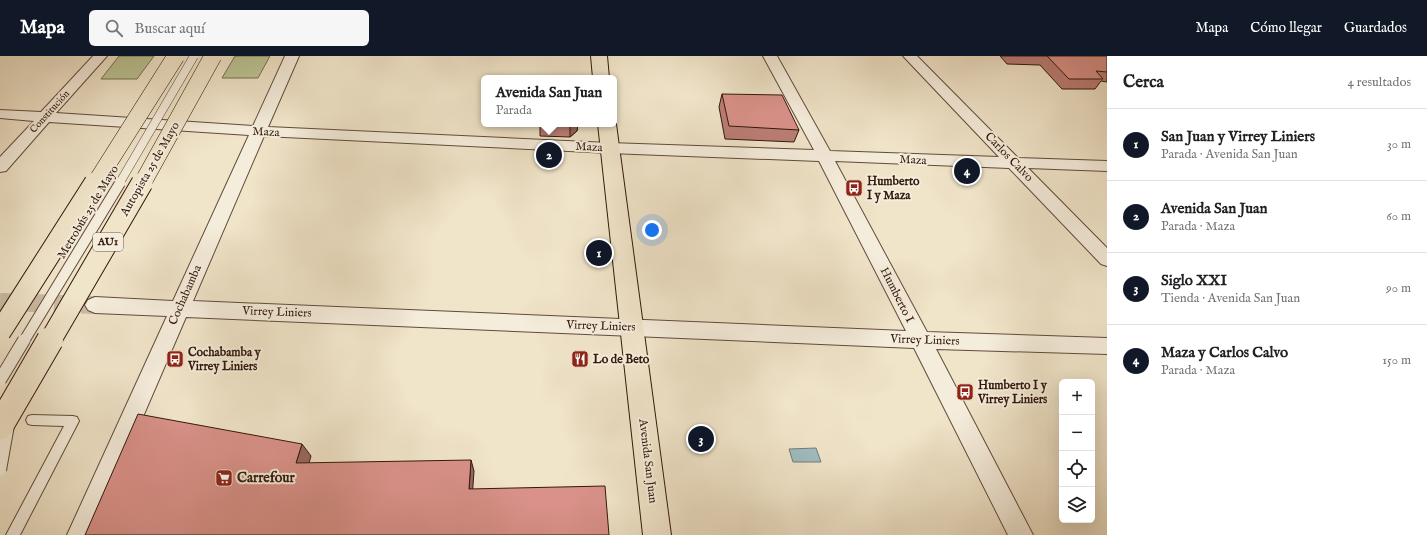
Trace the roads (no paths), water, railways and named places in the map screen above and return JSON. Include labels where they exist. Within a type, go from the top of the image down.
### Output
[{"type":"main road","points":[[0,332],[176,56]]},
{"type":"main road","name":"Autopista 25 de Mayo","points":[[0,426],[148,173],[213,56]]},
{"type":"main road","points":[[599,56],[601,75]]},
{"type":"main road","name":"Avenida San Juan","points":[[607,127],[657,535]]},
{"type":"street","name":"Constitución","points":[[0,167],[100,56]]},
{"type":"street","name":"Cochabamba","points":[[79,535],[292,56]]},
{"type":"street","name":"Humberto I","points":[[770,56],[921,340],[1021,535]]},
{"type":"street","name":"Carlos Calvo","points":[[910,56],[1017,164],[1107,259]]},
{"type":"street","name":"Maza","points":[[0,114],[258,131],[609,148],[1017,164],[1107,166]]},
{"type":"street","name":"Virrey Liniers","points":[[95,305],[921,340],[1107,346]]},
{"type":"lane","name":"Metrobús 25 de Mayo","points":[[0,380],[146,141],[194,56]]},
{"type":"lane","points":[[0,470],[11,406]]},
{"type":"lane","points":[[13,535],[73,421],[32,420]]},
{"type":"water","points":[[816,448],[821,462],[793,462],[789,449]]},
{"type":"tunnel","points":[[0,302],[95,305]]},
{"type":"place","name":"Avenida San Juan","points":[[549,155]]},
{"type":"place","name":"Maza y Carlos Calvo","points":[[967,171]]},
{"type":"place","name":"Humberto I y Maza","points":[[854,188]]},
{"type":"place","name":"San Juan y Virrey Liniers","points":[[599,253]]},
{"type":"place","name":"Cochabamba y Virrey Liniers","points":[[175,359]]},
{"type":"place","name":"Lo de Beto","points":[[580,359]]},
{"type":"place","name":"Humberto I y Virrey Liniers","points":[[965,392]]},
{"type":"place","name":"Siglo XXI","points":[[701,439]]},
{"type":"place","name":"Carrefour","points":[[224,478]]}]
